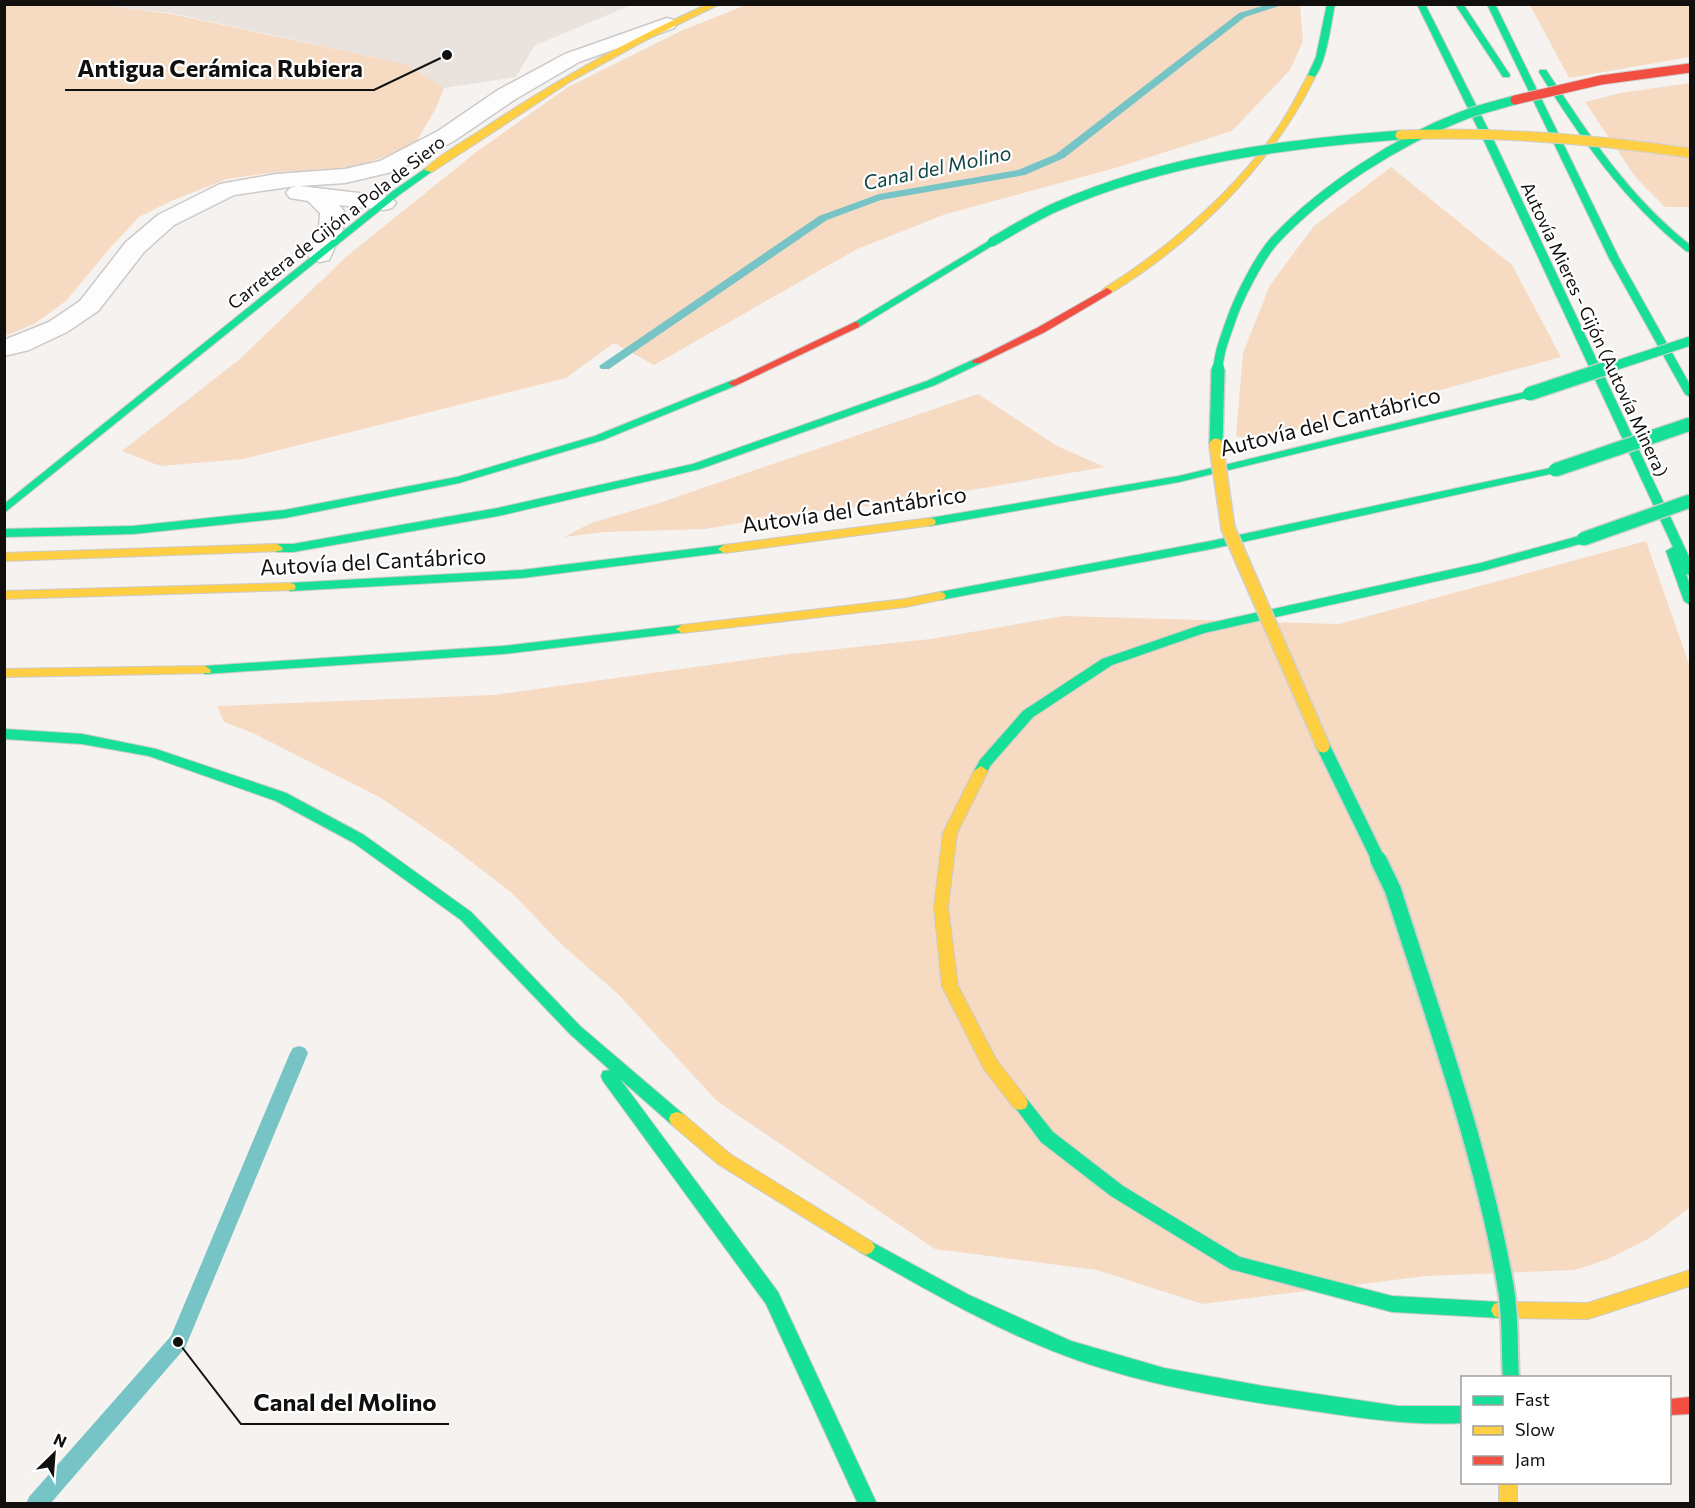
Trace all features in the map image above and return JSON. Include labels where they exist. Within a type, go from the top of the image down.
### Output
[{"type":"main road","name":"Carretera de Gijón a Pola de Siero","points":[[4,510],[384,203],[510,113],[667,24],[716,4]]},
{"type":"main road","points":[[4,557],[292,548],[498,512],[696,467],[931,383],[1041,330],[1133,276],[1210,212],[1256,165],[1298,105],[1320,57],[1331,4]]},
{"type":"main road","points":[[1421,4],[1471,101]]},
{"type":"main road","points":[[1459,4],[1582,192]]},
{"type":"main road","points":[[1491,4],[1614,258],[1690,394]]},
{"type":"main road","points":[[1498,4],[1608,173],[1644,213],[1687,246]]},
{"type":"main road","points":[[1452,37],[1471,101]]},
{"type":"main road","points":[[1511,1376],[1506,1285],[1484,1189],[1460,1100],[1393,890],[1323,745],[1228,528],[1215,435],[1218,360],[1238,299],[1275,240],[1321,199],[1356,173],[1396,148],[1462,116],[1546,90],[1650,72],[1690,68]]},
{"type":"main road","name":"Autovía Mieres - Gijón (Autovía Minera)","points":[[1471,101],[1650,491],[1690,571]]},
{"type":"main road","points":[[4,533],[133,530],[285,513],[459,480],[599,438],[700,398],[842,333],[992,242],[1056,207],[1120,184],[1194,162],[1363,136],[1440,133],[1549,136],[1637,144],[1690,153]]},
{"type":"main road","name":"Autovía del Cantábrico","points":[[4,595],[251,589],[522,574],[899,527],[1179,479],[1529,394],[1690,341]]},
{"type":"main road","points":[[4,673],[192,671],[503,650],[906,603],[1211,545],[1555,470],[1690,424]]},
{"type":"main road","points":[[1650,491],[1690,601]]},
{"type":"main road","points":[[1690,501],[1583,539],[1482,567],[1201,629],[1107,662],[1028,714],[985,763],[950,833],[941,907],[950,986],[990,1064],[1047,1137],[1117,1191],[1236,1264],[1392,1304],[1479,1311],[1588,1311],[1690,1278]]},
{"type":"main road","points":[[4,734],[82,740],[151,752],[281,797],[360,839],[466,916],[575,1030],[724,1159],[864,1246],[963,1301],[1069,1349],[1164,1376],[1263,1395],[1398,1415],[1461,1415]]},
{"type":"main road","points":[[575,1030],[772,1298],[868,1503]]},
{"type":"main road","points":[[1671,1407],[1690,1406]]},
{"type":"main road","points":[[1508,1484],[1508,1503]]},
{"type":"street","points":[[4,348],[20,345],[58,327],[89,306],[135,247],[166,220],[201,202],[234,196],[318,188],[388,166],[446,136],[506,95],[573,58],[667,24]]},
{"type":"street","points":[[318,188],[384,203]]},
{"type":"street","points":[[318,188],[332,211],[331,229],[320,255]]},
{"type":"shaded area","points":[[94,4],[171,14],[406,64],[444,88],[435,110],[413,147],[351,168],[276,172],[227,179],[171,201],[139,217],[66,301],[34,324],[5,336],[5,5]]},
{"type":"shaded area","points":[[95,5],[631,5],[534,46],[516,77],[444,88],[406,64],[171,13]]},
{"type":"shaded area","points":[[746,5],[1300,5],[1303,41],[1290,70],[1232,131],[1115,168],[946,214],[857,249],[654,365],[614,343],[566,378],[243,459],[160,466],[122,451],[240,359],[347,256],[475,153],[568,87],[681,31]]},
{"type":"shaded area","points":[[1530,5],[1690,5],[1690,57],[1569,78]]},
{"type":"shaded area","points":[[1690,83],[1690,207],[1665,207],[1636,178],[1585,102],[1620,93]]},
{"type":"shaded area","points":[[1391,167],[1512,265],[1561,357],[1258,440],[1236,436],[1243,353],[1270,285],[1314,226]]},
{"type":"shaded area","points":[[978,394],[1057,446],[1105,467],[890,504],[797,513],[705,529],[605,532],[564,537],[591,523],[659,503]]},
{"type":"shaded area","points":[[1646,541],[1690,667],[1690,1207],[1650,1238],[1608,1259],[1575,1270],[1426,1276],[1202,1304],[1097,1270],[935,1249],[717,1101],[619,995],[560,943],[512,893],[451,846],[381,798],[253,733],[224,722],[217,706],[493,695],[790,654],[931,639],[1064,616],[1339,624]]},
{"type":"waterway","name":"Canal del Molino","points":[[605,366],[823,218],[879,197],[1021,173],[1060,156],[1242,15],[1274,6]]},
{"type":"waterway","name":"Canal del Molino","points":[[36,1504],[178,1342],[299,1053]]},
{"type":"traffic: fast","points":[[1311,77],[1320,57],[1331,4]]},
{"type":"traffic: fast","points":[[1421,4],[1491,145],[1690,571]]},
{"type":"traffic: fast","points":[[1459,4],[1506,75]]},
{"type":"traffic: fast","points":[[1491,4],[1614,258],[1690,394]]},
{"type":"traffic: fast","points":[[1543,72],[1591,145],[1626,190],[1645,211],[1690,249]]},
{"type":"traffic: fast","points":[[1216,445],[1218,360],[1238,299],[1275,240],[1321,199],[1356,173],[1396,148],[1462,116],[1515,100]]},
{"type":"traffic: fast","points":[[992,242],[1056,207],[1096,191],[1181,165],[1269,148],[1400,135]]},
{"type":"traffic: fast","points":[[4,510],[396,193],[429,170]]},
{"type":"traffic: fast","points":[[855,325],[992,242]]},
{"type":"traffic: fast","points":[[1529,394],[1690,341]]},
{"type":"traffic: fast","points":[[277,548],[293,548],[498,512],[696,467],[931,383],[977,361]]},
{"type":"traffic: fast","points":[[4,533],[133,530],[285,514],[459,480],[599,438],[733,383]]},
{"type":"traffic: fast","points":[[930,522],[1179,479],[1529,394]]},
{"type":"traffic: fast","points":[[1555,470],[1690,424]]},
{"type":"traffic: fast","points":[[940,596],[1211,545],[1555,470]]},
{"type":"traffic: fast","points":[[1583,539],[1690,501]]},
{"type":"traffic: fast","points":[[981,771],[985,763],[1028,714],[1107,662],[1201,629],[1482,567],[1583,539]]},
{"type":"traffic: fast","points":[[290,587],[522,574],[724,549]]},
{"type":"traffic: fast","points":[[1672,551],[1690,601]]},
{"type":"traffic: fast","points":[[205,670],[503,650],[682,629]]},
{"type":"traffic: fast","points":[[4,734],[82,739],[151,752],[281,797],[359,839],[466,916],[575,1030],[677,1119]]},
{"type":"traffic: fast","points":[[1323,746],[1393,890],[1460,1100],[1484,1189],[1506,1285],[1511,1376]]},
{"type":"traffic: fast","points":[[609,1076],[772,1298],[868,1504]]},
{"type":"traffic: fast","points":[[1020,1103],[1047,1137],[1117,1191],[1236,1264],[1392,1304],[1500,1310]]},
{"type":"traffic: fast","points":[[866,1247],[963,1301],[1069,1349],[1164,1376],[1263,1395],[1398,1415],[1461,1415]]},
{"type":"traffic: slow","points":[[429,170],[497,123],[604,58],[716,4]]},
{"type":"traffic: slow","points":[[1107,291],[1160,253],[1236,185],[1285,124],[1311,77]]},
{"type":"traffic: slow","points":[[1400,135],[1473,133],[1545,136],[1690,153]]},
{"type":"traffic: slow","points":[[1216,445],[1228,528],[1323,746]]},
{"type":"traffic: slow","points":[[724,549],[930,522]]},
{"type":"traffic: slow","points":[[4,557],[277,548]]},
{"type":"traffic: slow","points":[[4,595],[290,587]]},
{"type":"traffic: slow","points":[[682,629],[905,603],[940,596]]},
{"type":"traffic: slow","points":[[4,673],[205,670]]},
{"type":"traffic: slow","points":[[981,771],[950,833],[941,907],[950,986],[990,1064],[1020,1103]]},
{"type":"traffic: slow","points":[[677,1119],[724,1159],[866,1247]]},
{"type":"traffic: slow","points":[[1500,1310],[1588,1311],[1690,1278]]},
{"type":"traffic: slow","points":[[1508,1484],[1508,1504]]},
{"type":"traffic: jam","points":[[1515,100],[1558,88],[1601,80],[1690,68]]},
{"type":"traffic: jam","points":[[977,361],[1041,330],[1107,291]]},
{"type":"traffic: jam","points":[[733,383],[855,325]]},
{"type":"traffic: jam","points":[[1671,1407],[1690,1406]]},
{"type":"place","name":"Antigua Cerámica Rubiera","points":[[447,55]]},
{"type":"place","name":"Canal del Molino","points":[[178,1342]]}]
